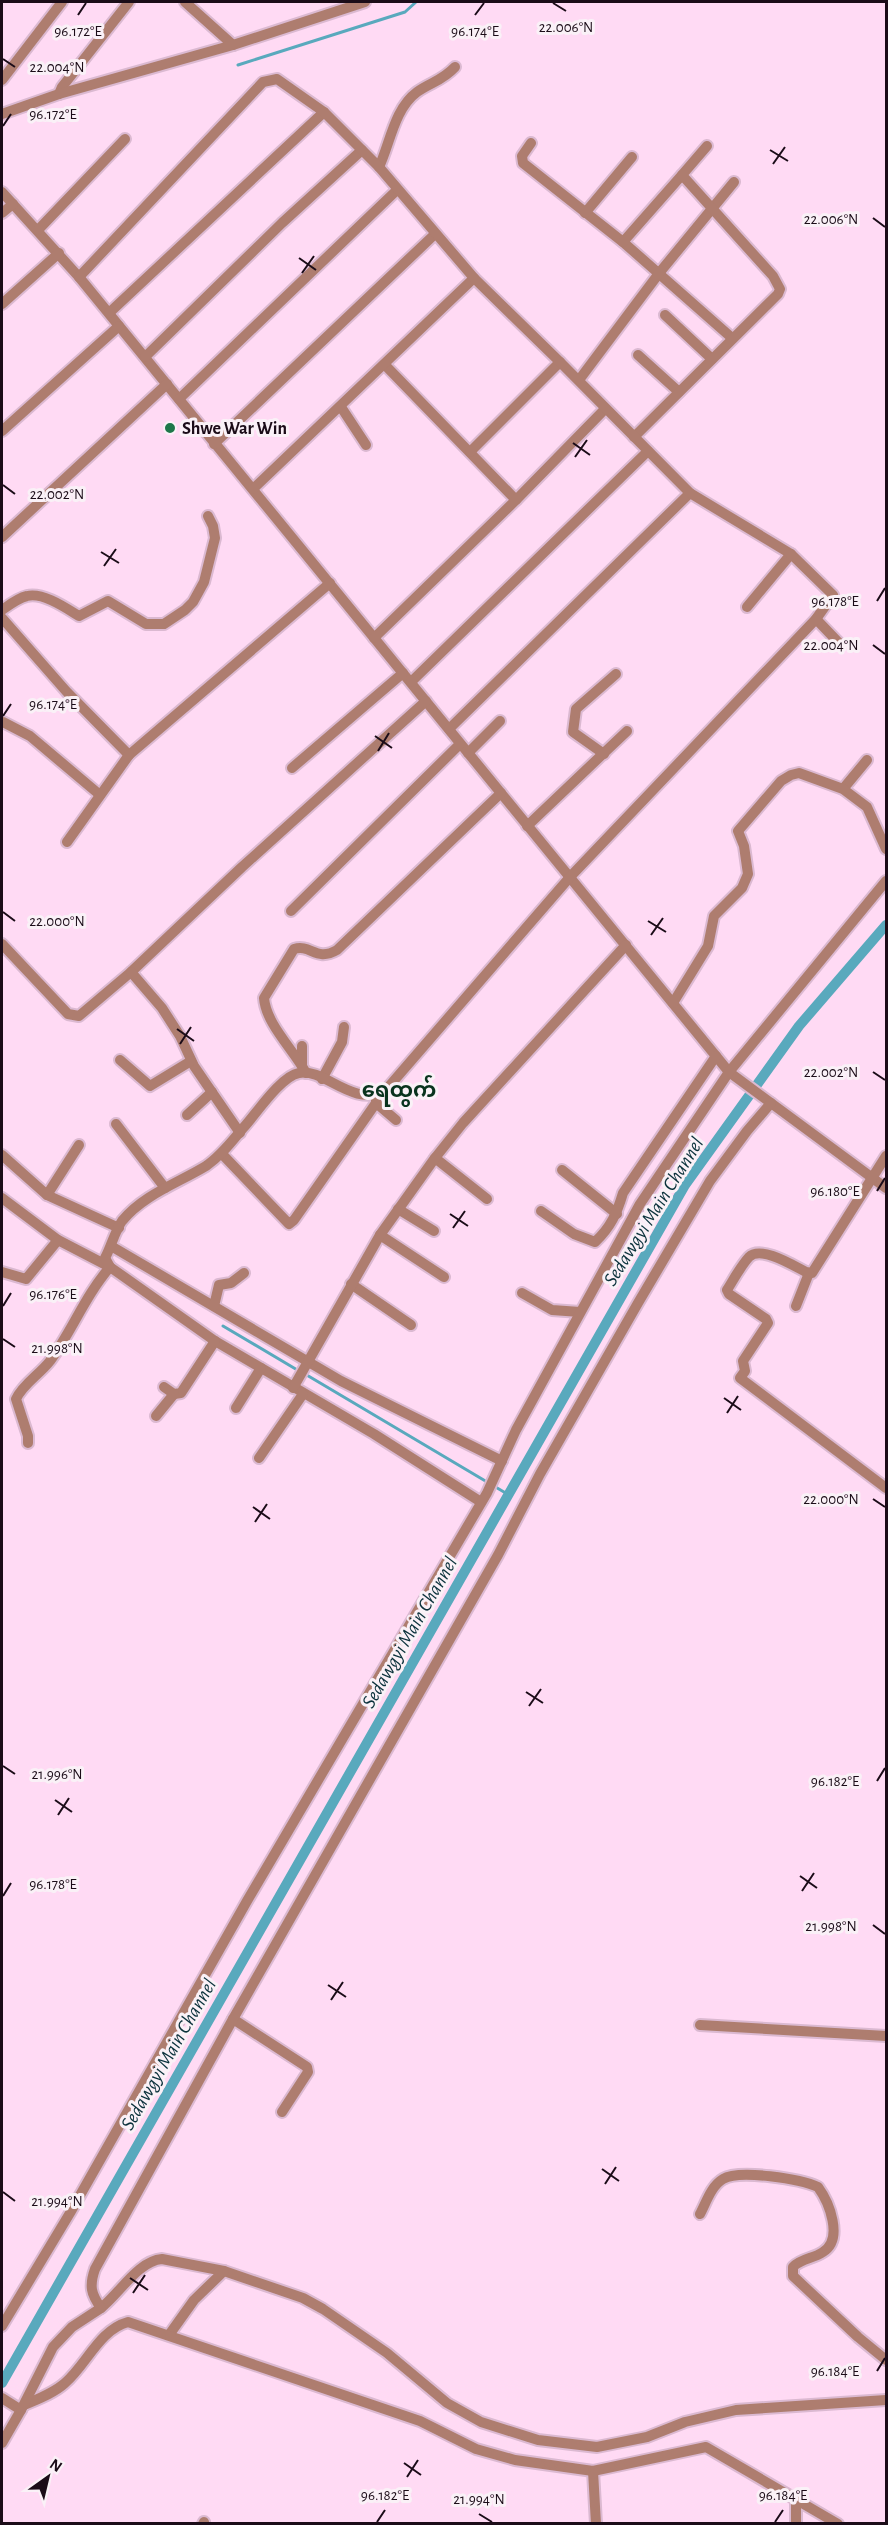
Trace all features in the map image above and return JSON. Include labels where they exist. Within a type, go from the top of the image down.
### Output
[{"type":"street","points":[[2,80],[62,2]]},
{"type":"street","points":[[59,94],[98,38],[129,2]]},
{"type":"street","points":[[185,2],[233,45]]},
{"type":"street","points":[[2,114],[59,94],[233,45],[365,2]]},
{"type":"street","points":[[379,167],[394,126],[407,103],[415,93],[446,77],[455,67]]},
{"type":"street","points":[[80,277],[263,82],[272,78],[277,79],[324,112],[379,167],[474,278],[690,493],[791,554],[833,595],[816,619],[570,877],[376,1099],[289,1224],[222,1154]]},
{"type":"street","points":[[109,314],[324,112]]},
{"type":"street","points":[[38,230],[125,139]]},
{"type":"street","points":[[531,144],[522,156],[523,163],[660,272],[732,338]]},
{"type":"street","points":[[623,242],[707,146]]},
{"type":"street","points":[[145,357],[282,223],[362,150]]},
{"type":"street","points":[[585,213],[632,158]]},
{"type":"street","points":[[634,437],[778,294],[780,289],[773,276],[682,175]]},
{"type":"street","points":[[579,380],[660,272],[734,183]]},
{"type":"street","points":[[179,399],[397,190]]},
{"type":"street","points":[[2,192],[80,277],[214,444],[716,1056],[733,1075],[886,1188]]},
{"type":"street","points":[[2,213],[12,204]]},
{"type":"street","points":[[214,444],[435,234]]},
{"type":"street","points":[[2,304],[59,253]]},
{"type":"street","points":[[253,489],[474,278]]},
{"type":"street","points":[[664,315],[712,359]]},
{"type":"street","points":[[2,431],[119,326]]},
{"type":"street","points":[[638,355],[679,392]]},
{"type":"street","points":[[470,452],[560,362]]},
{"type":"street","points":[[385,365],[516,500]]},
{"type":"street","points":[[2,537],[167,384]]},
{"type":"street","points":[[341,407],[366,445]]},
{"type":"street","points":[[374,638],[516,500],[605,409]]},
{"type":"street","points":[[411,682],[648,451]]},
{"type":"street","points":[[449,729],[690,493]]},
{"type":"street","points":[[2,610],[25,596],[34,596],[65,607],[79,616],[108,601],[146,624],[164,624],[193,602],[204,582],[215,538],[208,516]]},
{"type":"street","points":[[747,607],[791,554]]},
{"type":"street","points":[[67,842],[129,755],[330,583]]},
{"type":"street","points":[[2,618],[66,692],[129,755]]},
{"type":"street","points":[[816,619],[840,643]]},
{"type":"street","points":[[292,768],[403,673]]},
{"type":"street","points":[[604,753],[573,732],[576,709],[616,674]]},
{"type":"street","points":[[2,944],[73,1017],[79,1016],[131,972],[242,867],[426,701]]},
{"type":"street","points":[[468,753],[500,721]]},
{"type":"street","points":[[3,722],[30,736],[100,795]]},
{"type":"street","points":[[527,826],[627,731]]},
{"type":"street","points":[[291,911],[460,744]]},
{"type":"street","points":[[843,789],[867,760]]},
{"type":"street","points":[[673,1003],[708,946],[714,916],[742,888],[748,874],[744,846],[738,831],[781,781],[799,773],[843,789],[867,807],[886,849]]},
{"type":"street","points":[[396,1120],[376,1099],[322,1079],[304,1069],[272,1024],[264,998],[294,949],[304,949],[320,956],[337,950],[392,895],[501,794]]},
{"type":"street","points":[[2,2326],[70,2213],[247,1901],[496,1476],[580,1312],[640,1204],[733,1075],[886,881]]},
{"type":"street","points":[[294,1385],[380,1235],[435,1158],[565,1010],[626,945]]},
{"type":"street","points":[[131,972],[162,1008],[191,1060],[240,1133]]},
{"type":"street","points":[[322,1079],[342,1042],[344,1027]]},
{"type":"street","points":[[302,1046],[304,1069]]},
{"type":"street","points":[[540,1211],[574,1234],[595,1242],[607,1231],[617,1214],[623,1193],[716,1056]]},
{"type":"street","points":[[120,1060],[150,1086],[191,1060]]},
{"type":"street","points":[[28,1443],[24,1420],[16,1403],[17,1395],[49,1362],[96,1283],[121,1223],[131,1212],[165,1188],[222,1154],[286,1080],[304,1069]]},
{"type":"street","points":[[187,1114],[212,1092]]},
{"type":"street","points":[[101,2308],[91,2294],[91,2282],[95,2269],[233,2019],[653,1277],[710,1181],[768,1101]]},
{"type":"street","points":[[116,1124],[165,1188]]},
{"type":"street","points":[[47,1195],[79,1145]]},
{"type":"street","points":[[2,1155],[47,1195],[119,1228]]},
{"type":"street","points":[[796,1306],[809,1273],[812,1273],[886,1156]]},
{"type":"street","points":[[435,1158],[487,1199]]},
{"type":"street","points":[[562,1170],[617,1214]]},
{"type":"street","points":[[623,1193],[640,1204]]},
{"type":"street","points":[[2,1198],[58,1240],[109,1255],[214,1306],[306,1364],[502,1461]]},
{"type":"street","points":[[398,1209],[434,1231]]},
{"type":"street","points":[[380,1235],[444,1277]]},
{"type":"street","points":[[2,1272],[26,1279],[58,1240]]},
{"type":"street","points":[[809,1273],[766,1253],[753,1254],[744,1264],[728,1292],[766,1319],[768,1323],[743,1360],[745,1371],[741,1378],[886,1488]]},
{"type":"street","points":[[109,1255],[215,1341],[484,1497]]},
{"type":"street","points":[[214,1306],[219,1285],[231,1283],[244,1273]]},
{"type":"street","points":[[351,1284],[411,1325]]},
{"type":"street","points":[[522,1293],[552,1310],[580,1312]]},
{"type":"street","points":[[156,1416],[169,1390],[178,1394],[184,1389],[215,1341]]},
{"type":"street","points":[[236,1408],[261,1368]]},
{"type":"street","points":[[259,1458],[303,1394]]},
{"type":"street","points":[[233,2019],[307,2067],[308,2072],[282,2112]]},
{"type":"street","points":[[700,2025],[886,2036]]},
{"type":"street","points":[[700,2214],[716,2185],[724,2178],[769,2175],[818,2187],[831,2213],[833,2235],[829,2246],[823,2252],[799,2262],[794,2267],[793,2276],[886,2360]]},
{"type":"street","points":[[2,2443],[23,2408],[53,2347],[72,2327],[117,2296],[141,2267],[154,2260],[162,2259],[224,2271],[303,2298],[387,2353],[447,2403],[481,2422],[538,2440],[597,2447],[647,2438],[685,2422],[736,2410],[886,2398]]},
{"type":"street","points":[[170,2335],[194,2300],[224,2271]]},
{"type":"street","points":[[23,2408],[65,2383],[116,2326],[128,2322],[420,2421],[476,2449],[516,2460],[593,2471],[706,2447],[838,2523]]},
{"type":"street","points":[[6,2401],[23,2408]]},
{"type":"street","points":[[593,2471],[596,2523]]},
{"type":"street","points":[[796,2500],[796,2523]]},
{"type":"waterway","points":[[238,65],[405,12],[416,2]]},
{"type":"waterway","name":"Sedawgyi Main Channel","points":[[2,2383],[685,1185],[799,1026],[886,925]]},
{"type":"waterway","points":[[223,1326],[299,1371]]},
{"type":"waterway","points":[[305,1374],[509,1495]]},
{"type":"place","name":"Shwe War Win","points":[[170,428]]},
{"type":"district","name":"ရေထွက်","points":[[399,1090]]}]
